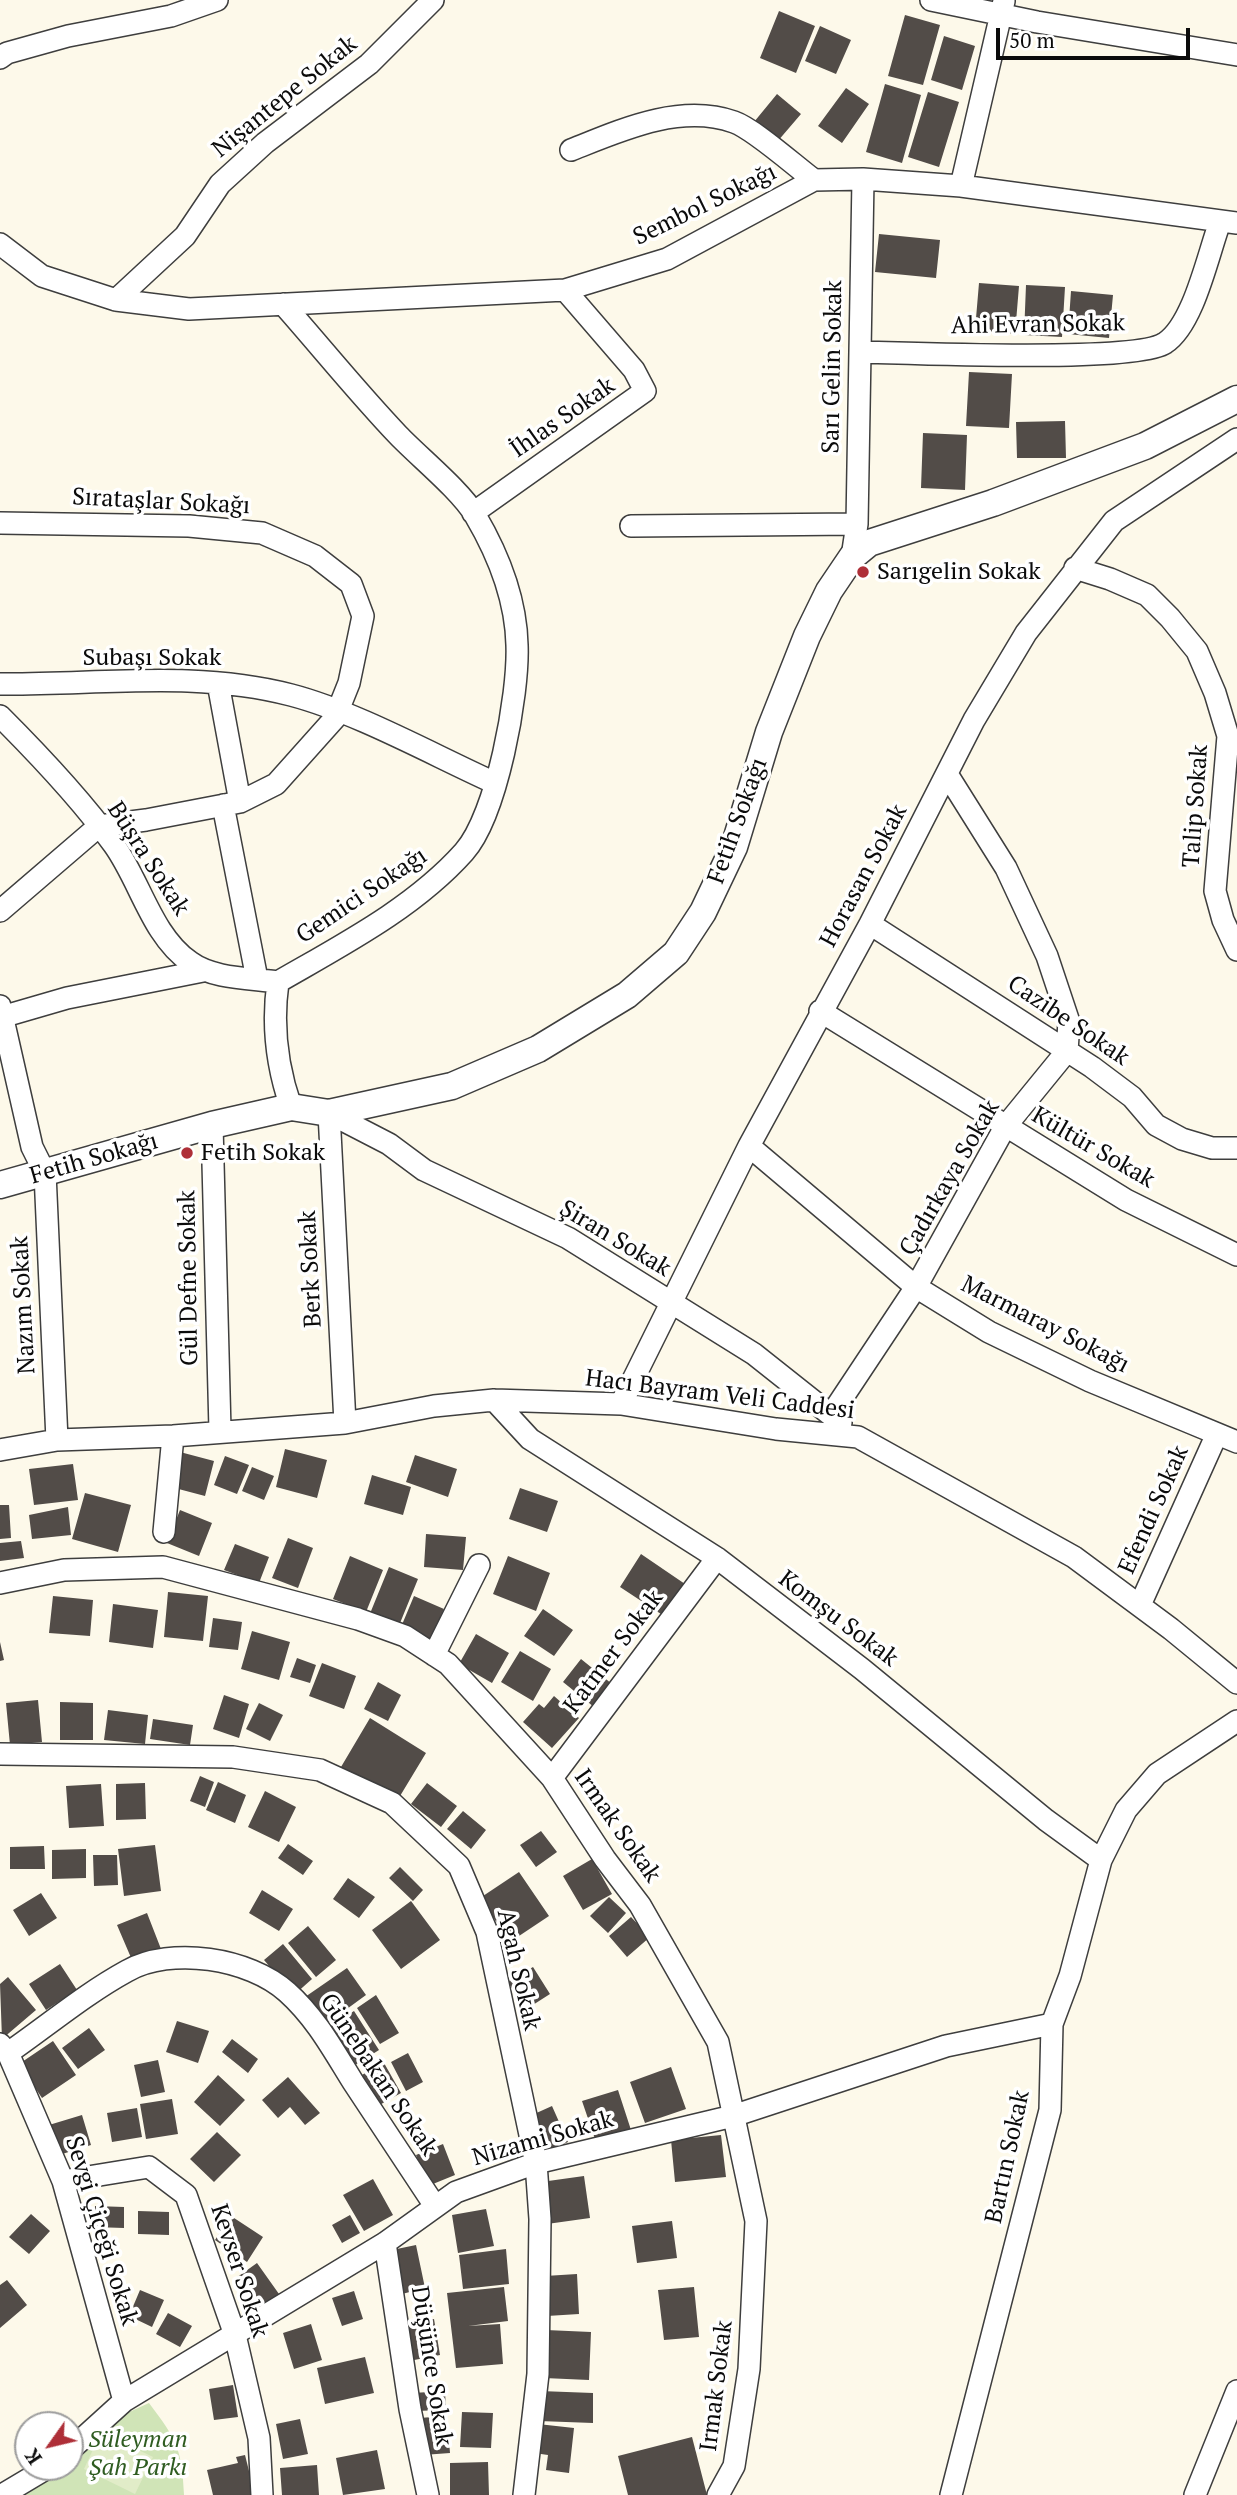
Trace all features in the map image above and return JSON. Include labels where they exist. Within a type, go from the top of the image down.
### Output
[{"type":"street","points":[[0,58],[8,53],[68,36],[171,16],[217,0]]},
{"type":"street","name":"Nişantepe Sokak","points":[[116,300],[185,236],[220,184],[265,143],[369,64],[433,0]]},
{"type":"street","points":[[931,0],[1002,7],[1037,22],[1237,55]]},
{"type":"street","points":[[961,187],[1002,7]]},
{"type":"street","points":[[571,150],[634,125],[695,115],[736,123],[814,180]]},
{"type":"street","name":"Sembol Sokağı","points":[[0,244],[42,276],[116,300],[189,309],[565,290],[667,258],[814,180],[863,179],[961,187],[1228,223]]},
{"type":"street","name":"Sarı Gelin Sokak","points":[[852,556],[857,524],[863,179]]},
{"type":"street","name":"Ahi Evran Sokak","points":[[860,352],[1079,354],[1127,351],[1164,344],[1186,317],[1228,223]]},
{"type":"street","name":"İhlas Sokak","points":[[473,513],[645,391],[634,370],[565,290]]},
{"type":"street","name":"Gemici Sokağı","points":[[268,981],[358,935],[437,880],[466,850],[490,803],[495,783],[510,715],[517,645],[505,575],[473,513],[395,432],[283,304]]},
{"type":"street","name":"Fetih Sokağı","points":[[0,1185],[212,1125],[291,1107],[329,1113],[452,1086],[538,1049],[627,995],[676,953],[703,912],[734,847],[769,732],[807,636],[852,556],[869,543],[993,503],[1144,446],[1237,399]]},
{"type":"street","name":"Horasan Sokak","points":[[621,1404],[749,1146],[820,1011],[870,924],[974,720],[1026,633],[1114,522],[1237,439]]},
{"type":"street","name":"Sırataşlar Sokağı","points":[[0,523],[189,526],[262,533],[315,556],[351,584],[363,616],[349,683],[337,712],[310,750],[276,784],[232,803],[99,826]]},
{"type":"street","points":[[631,526],[857,524]]},
{"type":"street","name":"Talip Sokak","points":[[1075,568],[1146,595],[1170,618],[1197,651],[1215,693],[1228,736],[1215,891],[1223,920],[1237,950]]},
{"type":"street","name":"Subaşı Sokak","points":[[0,684],[159,679],[218,683],[291,695],[337,712],[495,783]]},
{"type":"street","points":[[218,683],[232,803],[268,981],[281,1078],[291,1107]]},
{"type":"street","name":"Büşra Sokak","points":[[0,716],[99,826],[115,847],[168,939],[187,960],[203,971]]},
{"type":"street","points":[[947,775],[1006,868],[1047,956],[1069,1022],[1067,1051]]},
{"type":"street","points":[[0,911],[99,826]]},
{"type":"street","name":"Cazibe Sokak","points":[[870,924],[1067,1051],[1132,1097],[1156,1125],[1182,1139],[1202,1145],[1237,1148]]},
{"type":"street","points":[[2,1011],[203,971],[268,981]]},
{"type":"street","name":"Nazım Sokak","points":[[2,1011],[32,1147],[45,1173],[57,1440]]},
{"type":"street","name":"Kültür Sokak","points":[[820,1011],[1126,1200],[1237,1255]]},
{"type":"street","name":"Çadırkaya Sokak","points":[[831,1415],[916,1287],[1005,1127],[1067,1051]]},
{"type":"street","name":"Şiran Sokak","points":[[329,1113],[389,1144],[424,1170],[568,1238],[754,1354],[858,1437]]},
{"type":"street","name":"Berk Sokak","points":[[329,1113],[345,1423]]},
{"type":"street","name":"Gül Defne Sokak","points":[[212,1125],[219,1430]]},
{"type":"street","name":"Marmaray Sokağı","points":[[749,1146],[916,1287],[989,1332],[1216,1436],[1237,1442]]},
{"type":"street","name":"Hacı Bayram Veli Caddesi","points":[[0,1450],[57,1440],[173,1436],[219,1430],[345,1423],[434,1406],[494,1400],[621,1404],[739,1424],[858,1437],[1074,1557],[1140,1605],[1237,1683]]},
{"type":"street","name":"Komşu Sokak","points":[[494,1400],[530,1439],[717,1558],[862,1669],[1046,1820],[1101,1860]]},
{"type":"street","points":[[164,1531],[173,1436]]},
{"type":"street","name":"Efendi Sokak","points":[[1140,1605],[1216,1436]]},
{"type":"street","name":"Katmer Sokak","points":[[552,1777],[717,1558]]},
{"type":"street","points":[[434,1655],[479,1565]]},
{"type":"street","name":"Irmak Sokak","points":[[0,1583],[64,1570],[163,1567],[358,1619],[405,1636],[447,1664],[552,1777],[605,1859],[640,1905],[679,1969],[718,2042],[756,2221],[749,2369],[734,2466],[718,2495]]},
{"type":"street","name":"Bartın Sokak","points":[[951,2495],[1050,2110],[1052,2024],[1070,1976],[1101,1860],[1126,1810],[1157,1774],[1237,1721]]},
{"type":"street","name":"Agah Sokak","points":[[0,1754],[233,1757],[320,1770],[392,1803],[459,1866],[487,1932],[536,2163],[540,2219],[538,2374],[524,2495]]},
{"type":"street","name":"Günebakan Sokak","points":[[4,2048],[127,1970],[155,1960],[187,1956],[220,1961],[254,1973],[285,1990],[315,2020],[435,2206]]},
{"type":"street","name":"Nizami Sokak","points":[[84,2437],[124,2401],[386,2244],[456,2192],[536,2163],[733,2116],[946,2046],[1052,2024]]},
{"type":"street","name":"Sevgi Çiçeği Sokak","points":[[4,2048],[63,2181],[124,2401]]},
{"type":"street","name":"Kevser Sokak","points":[[63,2181],[149,2167],[186,2195],[234,2335],[259,2438],[262,2495]]},
{"type":"street","name":"Düşünce Sokak","points":[[386,2244],[412,2422],[428,2495]]},
{"type":"street","points":[[1195,2495],[1237,2391]]},
{"type":"street","points":[[2,2495],[25,2481]]},
{"type":"green space","name":"Süleyman Şah Parkı","points":[[149,2403],[166,2427],[172,2436],[182,2466],[184,2495],[0,2495],[22,2481],[84,2481],[84,2440],[127,2413]]},
{"type":"green space","points":[[101,2432],[153,2457],[135,2494],[84,2469]]},
{"type":"building","points":[[779,11],[815,26],[796,73],[760,58]]},
{"type":"building","points":[[905,15],[940,25],[923,85],[888,76]]},
{"type":"building","points":[[820,26],[851,40],[836,74],[805,61]]},
{"type":"building","points":[[944,36],[975,46],[962,90],[931,80]]},
{"type":"building","points":[[885,84],[921,95],[902,163],[866,152]]},
{"type":"building","points":[[846,88],[869,104],[842,143],[818,126]]},
{"type":"building","points":[[928,92],[959,102],[939,167],[908,157]]},
{"type":"building","points":[[777,94],[801,114],[777,142],[754,122]]},
{"type":"building","points":[[879,234],[940,240],[936,278],[875,272]]},
{"type":"building","points":[[979,283],[1019,286],[1015,334],[975,330]]},
{"type":"building","points":[[1026,285],[1065,287],[1062,337],[1024,335]]},
{"type":"building","points":[[1071,291],[1113,295],[1109,338],[1068,334]]},
{"type":"building","points":[[969,372],[1012,374],[1009,428],[966,426]]},
{"type":"building","points":[[1065,421],[1066,458],[1017,458],[1016,422]]},
{"type":"building","points":[[923,433],[967,435],[965,490],[921,488]]},
{"type":"building","points":[[285,1449],[327,1460],[317,1498],[276,1487]]},
{"type":"building","points":[[180,1452],[214,1461],[205,1496],[171,1487]]},
{"type":"building","points":[[415,1455],[457,1469],[448,1497],[406,1482]]},
{"type":"building","points":[[225,1456],[249,1465],[237,1494],[214,1485]]},
{"type":"building","points":[[73,1464],[78,1500],[34,1505],[29,1469]]},
{"type":"building","points":[[252,1467],[274,1476],[264,1500],[242,1491]]},
{"type":"building","points":[[372,1475],[411,1487],[403,1515],[364,1504]]},
{"type":"building","points":[[520,1488],[558,1501],[547,1532],[509,1519]]},
{"type":"building","points":[[85,1493],[131,1505],[118,1552],[72,1539]]},
{"type":"building","points":[[0,1505],[9,1505],[11,1538],[0,1539]]},
{"type":"building","points":[[68,1507],[71,1535],[32,1539],[29,1515]]},
{"type":"building","points":[[180,1510],[212,1523],[199,1556],[167,1543]]},
{"type":"building","points":[[426,1534],[466,1537],[463,1570],[424,1567]]},
{"type":"building","points":[[288,1538],[313,1548],[298,1588],[272,1578]]},
{"type":"building","points":[[21,1541],[24,1558],[0,1561],[0,1543]]},
{"type":"building","points":[[235,1544],[269,1557],[259,1583],[224,1570]]},
{"type":"building","points":[[641,1554],[685,1584],[664,1616],[620,1587]]},
{"type":"building","points":[[350,1556],[383,1570],[366,1612],[333,1599]]},
{"type":"building","points":[[508,1556],[550,1573],[536,1611],[493,1594]]},
{"type":"building","points":[[389,1567],[418,1579],[398,1628],[369,1616]]},
{"type":"building","points":[[168,1592],[208,1596],[203,1641],[164,1637]]},
{"type":"building","points":[[53,1596],[93,1600],[90,1636],[49,1633]]},
{"type":"building","points":[[414,1596],[444,1609],[430,1640],[401,1627]]},
{"type":"building","points":[[113,1604],[158,1610],[153,1648],[109,1642]]},
{"type":"building","points":[[543,1609],[573,1630],[554,1656],[524,1636]]},
{"type":"building","points":[[213,1618],[242,1622],[238,1650],[209,1647]]},
{"type":"building","points":[[252,1631],[290,1642],[279,1680],[241,1669]]},
{"type":"building","points":[[476,1634],[509,1653],[492,1683],[459,1664]]},
{"type":"building","points":[[0,1642],[4,1660],[0,1661]]},
{"type":"building","points":[[520,1651],[551,1669],[533,1701],[501,1682]]},
{"type":"building","points":[[297,1658],[316,1665],[310,1683],[290,1677]]},
{"type":"building","points":[[581,1659],[612,1684],[594,1707],[563,1682]]},
{"type":"building","points":[[322,1663],[356,1676],[344,1709],[309,1696]]},
{"type":"building","points":[[378,1682],[401,1695],[388,1721],[364,1709]]},
{"type":"building","points":[[224,1695],[249,1704],[239,1738],[213,1729]]},
{"type":"building","points":[[554,1696],[579,1718],[552,1748],[523,1722],[539,1704],[544,1708]]},
{"type":"building","points":[[38,1700],[42,1742],[10,1745],[6,1703]]},
{"type":"building","points":[[60,1702],[93,1703],[93,1740],[60,1740]]},
{"type":"building","points":[[259,1703],[283,1715],[270,1741],[246,1729]]},
{"type":"building","points":[[108,1710],[148,1715],[145,1744],[104,1740]]},
{"type":"building","points":[[370,1718],[426,1753],[397,1801],[341,1767]]},
{"type":"building","points":[[153,1719],[193,1725],[190,1745],[150,1739]]},
{"type":"building","points":[[200,1776],[214,1782],[205,1807],[190,1801]]},
{"type":"building","points":[[218,1782],[246,1795],[235,1823],[206,1810]]},
{"type":"building","points":[[145,1783],[146,1819],[116,1820],[116,1784]]},
{"type":"building","points":[[427,1783],[457,1806],[441,1827],[411,1804]]},
{"type":"building","points":[[101,1784],[104,1826],[69,1828],[66,1786]]},
{"type":"building","points":[[265,1791],[296,1807],[279,1842],[248,1827]]},
{"type":"building","points":[[463,1811],[486,1830],[471,1849],[447,1829]]},
{"type":"building","points":[[541,1831],[557,1852],[536,1867],[520,1845]]},
{"type":"building","points":[[288,1844],[313,1861],[303,1875],[278,1858]]},
{"type":"building","points":[[155,1845],[161,1891],[124,1896],[118,1849]]},
{"type":"building","points":[[44,1846],[45,1869],[10,1869],[10,1847]]},
{"type":"building","points":[[86,1849],[86,1878],[52,1879],[52,1850]]},
{"type":"building","points":[[93,1855],[117,1855],[118,1885],[94,1886]]},
{"type":"building","points":[[592,1859],[612,1894],[583,1910],[563,1876]]},
{"type":"building","points":[[400,1867],[423,1890],[413,1901],[389,1878]]},
{"type":"building","points":[[519,1872],[549,1916],[510,1942],[480,1898]]},
{"type":"building","points":[[348,1878],[375,1897],[359,1918],[333,1899]]},
{"type":"building","points":[[262,1890],[293,1909],[279,1931],[249,1913]]},
{"type":"building","points":[[41,1893],[57,1918],[29,1936],[13,1910]]},
{"type":"building","points":[[609,1897],[626,1913],[608,1933],[590,1916]]},
{"type":"building","points":[[411,1901],[440,1940],[401,1969],[372,1930]]},
{"type":"building","points":[[147,1913],[161,1949],[132,1960],[117,1925]]},
{"type":"building","points":[[631,1917],[650,1937],[627,1957],[609,1936]]},
{"type":"building","points":[[308,1926],[336,1960],[316,1977],[288,1943]]},
{"type":"building","points":[[283,1944],[312,1979],[294,1995],[264,1960]]},
{"type":"building","points":[[60,1964],[77,1990],[46,2010],[29,1984]]},
{"type":"building","points":[[533,1967],[550,1994],[525,2010],[508,1982]]},
{"type":"building","points":[[347,1968],[366,1995],[325,2025],[305,1997]]},
{"type":"building","points":[[8,1977],[36,2010],[2,2039],[0,1984]]},
{"type":"building","points":[[376,1995],[399,2033],[380,2044],[357,2008]]},
{"type":"building","points":[[354,2011],[379,2050],[349,2069],[324,2030]]},
{"type":"building","points":[[177,2021],[209,2031],[198,2063],[166,2052]]},
{"type":"building","points":[[89,2028],[105,2050],[78,2069],[62,2048]]},
{"type":"building","points":[[232,2039],[258,2059],[248,2073],[222,2052]]},
{"type":"building","points":[[53,2041],[76,2075],[42,2098],[19,2064]]},
{"type":"building","points":[[408,2053],[423,2082],[406,2091],[391,2062]]},
{"type":"building","points":[[158,2060],[165,2092],[141,2097],[134,2065]]},
{"type":"building","points":[[384,2063],[401,2093],[374,2108],[358,2077]]},
{"type":"building","points":[[671,2067],[686,2109],[645,2123],[630,2082]]},
{"type":"building","points":[[218,2075],[245,2100],[220,2126],[194,2102]]},
{"type":"building","points":[[288,2077],[320,2113],[305,2125],[290,2107],[278,2118],[262,2100]]},
{"type":"building","points":[[618,2090],[631,2130],[596,2142],[582,2101]]},
{"type":"building","points":[[172,2099],[178,2134],[146,2139],[140,2104]]},
{"type":"building","points":[[552,2106],[568,2142],[547,2152],[532,2115]]},
{"type":"building","points":[[137,2108],[142,2137],[112,2142],[107,2113]]},
{"type":"building","points":[[82,2115],[91,2145],[59,2155],[49,2125]]},
{"type":"building","points":[[217,2132],[241,2155],[214,2182],[190,2159]]},
{"type":"building","points":[[721,2135],[726,2177],[675,2182],[671,2140]]},
{"type":"building","points":[[443,2144],[455,2175],[428,2186],[416,2155]]},
{"type":"building","points":[[584,2176],[590,2218],[547,2224],[541,2182]]},
{"type":"building","points":[[373,2179],[393,2215],[364,2231],[343,2195]]},
{"type":"building","points":[[95,2206],[124,2207],[124,2228],[94,2227]]},
{"type":"building","points":[[486,2209],[494,2246],[458,2253],[452,2215]]},
{"type":"building","points":[[138,2211],[169,2212],[169,2235],[138,2234]]},
{"type":"building","points":[[31,2214],[50,2231],[29,2254],[9,2237]]},
{"type":"building","points":[[350,2215],[360,2233],[342,2243],[332,2225]]},
{"type":"building","points":[[231,2216],[263,2237],[247,2262],[215,2240]]},
{"type":"building","points":[[672,2221],[677,2258],[637,2263],[632,2226]]},
{"type":"building","points":[[416,2245],[425,2288],[402,2294],[392,2250]]},
{"type":"building","points":[[506,2249],[509,2284],[463,2289],[459,2255]]},
{"type":"building","points":[[257,2263],[279,2294],[257,2309],[236,2278]]},
{"type":"building","points":[[577,2274],[579,2314],[547,2316],[545,2276]]},
{"type":"building","points":[[7,2280],[27,2305],[0,2328],[0,2285]]},
{"type":"building","points":[[504,2287],[508,2321],[468,2326],[500,2324],[503,2364],[456,2368],[447,2293]]},
{"type":"building","points":[[694,2287],[699,2337],[664,2340],[658,2290]]},
{"type":"building","points":[[140,2290],[164,2300],[152,2327],[129,2316]]},
{"type":"building","points":[[354,2291],[363,2319],[342,2326],[332,2298]]},
{"type":"building","points":[[168,2313],[192,2326],[180,2347],[156,2334]]},
{"type":"building","points":[[434,2319],[440,2355],[409,2361],[402,2325]]},
{"type":"building","points":[[311,2324],[322,2360],[294,2369],[283,2333]]},
{"type":"building","points":[[546,2330],[591,2332],[589,2380],[544,2378]]},
{"type":"building","points":[[365,2357],[374,2393],[325,2404],[317,2368]]},
{"type":"building","points":[[233,2385],[238,2417],[214,2420],[209,2389]]},
{"type":"building","points":[[445,2391],[446,2410],[414,2411],[413,2393]]},
{"type":"building","points":[[540,2391],[593,2393],[593,2423],[539,2421]]},
{"type":"building","points":[[462,2412],[493,2413],[491,2448],[460,2447]]},
{"type":"building","points":[[447,2416],[450,2453],[423,2455],[419,2418]]},
{"type":"building","points":[[300,2419],[308,2454],[283,2459],[276,2424]]},
{"type":"building","points":[[538,2424],[574,2428],[569,2473],[546,2470],[548,2455],[534,2453]]},
{"type":"building","points":[[692,2437],[707,2495],[628,2495],[618,2456]]},
{"type":"building","points":[[377,2450],[385,2489],[343,2495],[336,2458]]},
{"type":"building","points":[[245,2455],[255,2495],[213,2495],[207,2470],[238,2463],[236,2457]]},
{"type":"building","points":[[488,2462],[489,2495],[450,2495],[450,2463]]},
{"type":"building","points":[[317,2465],[319,2495],[282,2495],[280,2468]]},
{"type":"place","name":"Sarıgelin Sokak","points":[[863,572]]},
{"type":"place","name":"Fetih Sokak","points":[[187,1153]]}]
